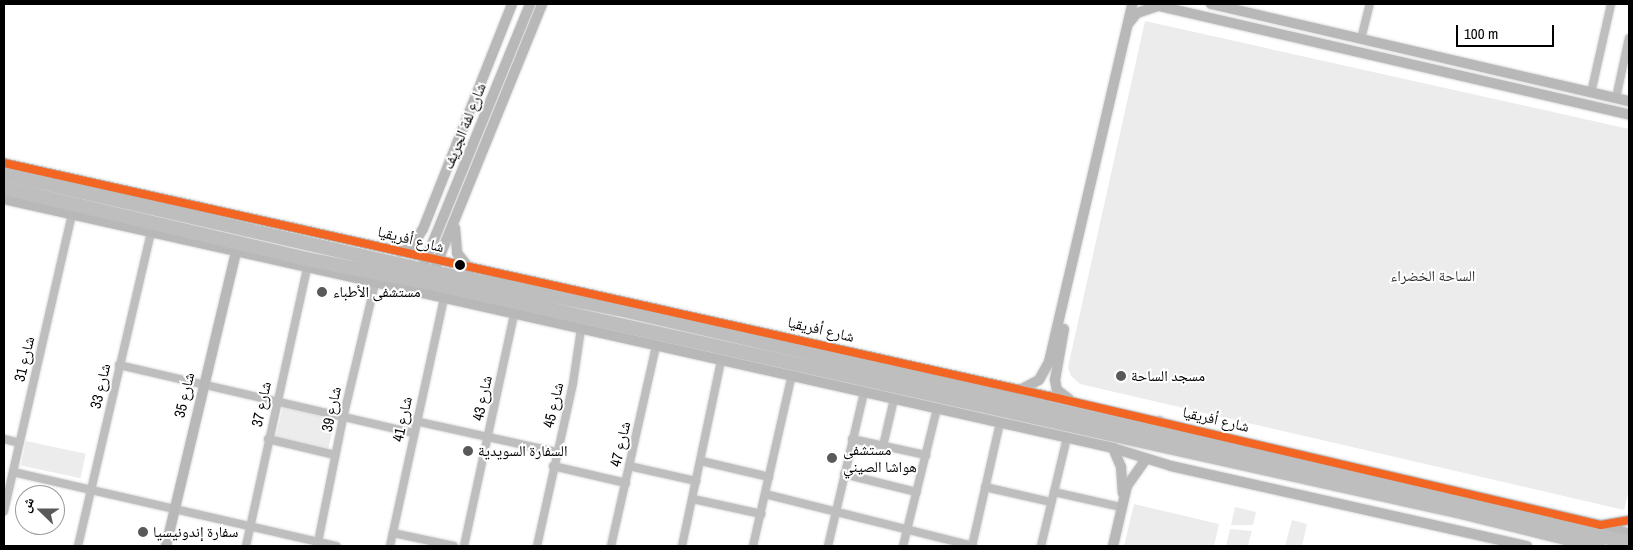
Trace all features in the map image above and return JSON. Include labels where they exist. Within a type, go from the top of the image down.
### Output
[{"type":"highway","name":"شارع أفريقيا","points":[[4,174],[428,271],[620,310],[756,349],[1372,488]]},
{"type":"highway","name":"شارع أفريقيا","points":[[4,188],[310,260],[428,271],[614,324],[756,349],[881,366],[1372,488]]},
{"type":"highway","points":[[138,206],[155,198]]},
{"type":"highway","points":[[78,215],[105,211]]},
{"type":"highway","points":[[606,297],[620,310]]},
{"type":"highway","points":[[600,332],[614,324]]},
{"type":"highway","points":[[1159,423],[1180,440]]},
{"type":"highway","points":[[1372,488],[1628,538]]},
{"type":"highway","points":[[1372,488],[1598,546]]},
{"type":"street","points":[[399,252],[411,248],[423,229],[512,4]]},
{"type":"street","name":"شارع لفة الجريف","points":[[428,271],[530,4]]},
{"type":"street","points":[[428,271],[456,219],[542,4]]},
{"type":"street","points":[[1020,390],[1036,383],[1046,370],[1064,303],[1132,4]]},
{"type":"street","points":[[1212,4],[1629,102]]},
{"type":"street","points":[[1361,39],[1370,4]]},
{"type":"street","points":[[1591,93],[1611,4]]},
{"type":"street","points":[[1127,24],[1137,13],[1154,5],[1629,116]]},
{"type":"street","points":[[1616,98],[1629,38]]},
{"type":"street","name":"شارع أفريقيا","points":[[4,164],[399,252],[428,271],[472,270],[606,297],[881,366],[1020,390],[1601,525],[1629,520]]},
{"type":"street","points":[[4,199],[375,284],[600,332],[656,347],[792,375],[864,393],[1113,448],[1145,460],[1527,546]]},
{"type":"street","name":"شارع 31","points":[[4,511],[78,215]]},
{"type":"street","points":[[456,219],[454,242],[457,252],[464,265],[472,270]]},
{"type":"street","name":"شارع 33","points":[[78,546],[151,233]]},
{"type":"street","name":"شارع 35","points":[[166,546],[202,385],[236,252]]},
{"type":"street","name":"شارع 37","points":[[246,546],[276,402],[307,268]]},
{"type":"street","name":"شارع 39","points":[[318,542],[343,418],[375,284]]},
{"type":"street","name":"شارع 41","points":[[390,546],[413,433],[444,299]]},
{"type":"street","points":[[1064,303],[1065,320],[1055,380],[1063,396],[1077,403]]},
{"type":"street","name":"شارع 43","points":[[464,546],[514,315]]},
{"type":"street","name":"شارع 45","points":[[537,546],[581,329]]},
{"type":"street","name":"شارع 47","points":[[611,546],[656,347]]},
{"type":"street","points":[[682,546],[721,361]]},
{"type":"street","points":[[119,365],[413,433]]},
{"type":"street","points":[[754,546],[792,375]]},
{"type":"street","points":[[828,546],[864,393]]},
{"type":"street","points":[[883,446],[894,399]]},
{"type":"street","points":[[904,546],[937,409]]},
{"type":"street","points":[[416,422],[556,452]]},
{"type":"street","points":[[765,494],[973,546],[1000,423]]},
{"type":"street","points":[[1042,546],[1066,438]]},
{"type":"street","points":[[4,439],[20,443]]},
{"type":"street","points":[[268,439],[335,455]]},
{"type":"street","points":[[852,439],[926,455]]},
{"type":"street","points":[[1113,448],[1121,467],[1122,502]]},
{"type":"street","points":[[1112,546],[1122,502],[1130,479],[1145,460]]},
{"type":"street","points":[[701,461],[769,477]]},
{"type":"street","points":[[554,466],[626,483]]},
{"type":"street","points":[[629,466],[696,482]]},
{"type":"street","points":[[13,472],[174,508],[250,528],[337,546]]},
{"type":"street","points":[[844,474],[917,492]]},
{"type":"street","points":[[985,486],[1051,502]]},
{"type":"street","points":[[1054,492],[1122,502]]},
{"type":"street","points":[[692,499],[761,514]]},
{"type":"street","points":[[1601,525],[1628,538]]},
{"type":"street","points":[[393,533],[436,544],[454,546]]},
{"type":"green space","name":"الساحة الخضراء","points":[[1145,21],[1629,129],[1629,489],[1624,510],[1080,384],[1071,376],[1068,367]]},
{"type":"green space","points":[[283,407],[335,420],[327,453],[275,440]]},
{"type":"green space","points":[[26,441],[86,454],[80,478],[21,465]]},
{"type":"green space","points":[[1134,504],[1219,524],[1214,546],[1124,546]]},
{"type":"green space","points":[[1235,507],[1256,512],[1253,525],[1231,525]]},
{"type":"green space","points":[[1292,520],[1307,524],[1302,546],[1285,546]]},
{"type":"green space","points":[[1230,529],[1252,531],[1248,545],[1226,546]]},
{"type":"transit line","points":[[4,163],[1048,396],[1601,525],[1629,520]]},
{"type":"place","name":"مستشفی الأطباء","points":[[322,292]]},
{"type":"place","name":"مسجد الساحة","points":[[1121,376]]},
{"type":"place","name":"السفارة السويدية","points":[[468,451]]},
{"type":"place","name":"مستشفى هواشا الصيني","points":[[832,458]]},
{"type":"place","name":"سفارة إندونيسيا","points":[[143,532]]}]
